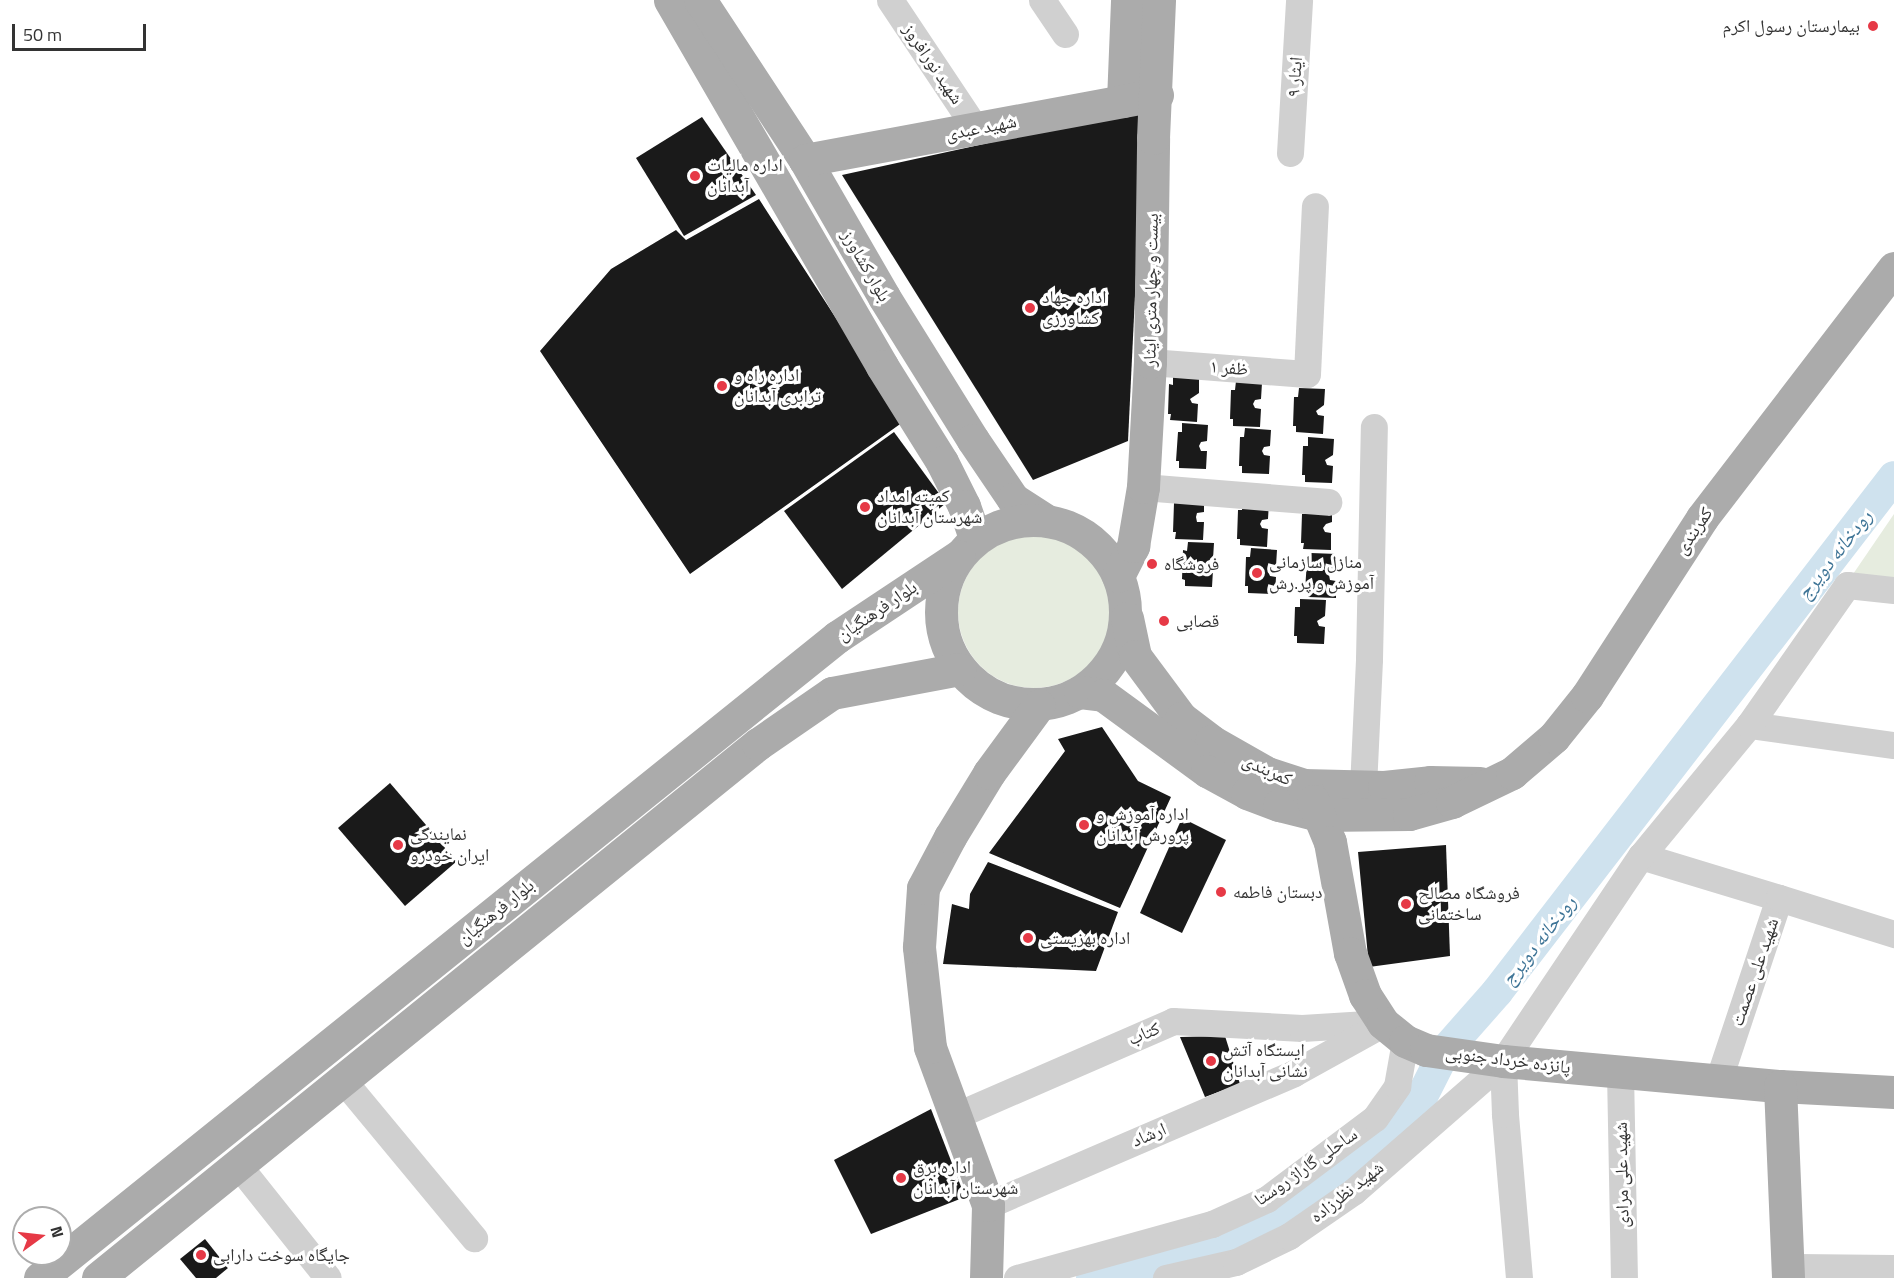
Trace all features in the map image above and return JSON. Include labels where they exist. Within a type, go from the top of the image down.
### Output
[{"type":"main road","name":"بلوار کشاورز","points":[[670,0],[950,479],[964,506],[967,547]]},
{"type":"main road","name":"بلوار کشاورز","points":[[700,0],[805,160],[884,297],[1013,499],[1044,519]]},
{"type":"main road","points":[[1123,101],[1127,0]]},
{"type":"main road","name":"بیست و چهار متری ایثار","points":[[1118,576],[1133,546],[1143,487],[1150,362],[1153,138],[1157,95],[1159,0]]},
{"type":"main road","name":"شهید عبدی","points":[[805,160],[1157,95]]},
{"type":"main road","name":"کمربندی","points":[[1080,692],[1103,695],[1207,771],[1247,793],[1279,805],[1319,815],[1409,814],[1452,802],[1512,773],[1554,738],[1587,696],[1702,518],[1894,268]]},
{"type":"main road","points":[[859,325],[879,330],[887,325],[889,314],[884,297]]},
{"type":"main road","points":[[882,366],[881,350],[889,341],[899,339],[914,345]]},
{"type":"main road","points":[[1044,519],[1068,525],[1089,537],[1106,555],[1118,576],[1126,611],[1124,630],[1118,649],[1102,673],[1080,692],[1053,704],[1039,705],[1017,703],[995,697],[976,685],[960,669],[948,648],[941,601],[947,577],[967,547],[996,526],[1020,520],[1044,519]]},
{"type":"main road","name":"بلوار فرهنگیان","points":[[40,1278],[837,637],[967,547]]},
{"type":"main road","name":"کمربندی","points":[[1126,611],[1135,656],[1182,718],[1211,741],[1267,773],[1303,785],[1364,787],[1430,782],[1488,783]]},
{"type":"main road","name":"بلوار فرهنگیان","points":[[98,1278],[758,744],[832,693],[960,669]]},
{"type":"main road","points":[[986,1278],[988,1205],[930,1047],[922,994],[919,946],[923,888],[989,773],[1039,705]]},
{"type":"main road","points":[[1303,785],[1330,842],[1350,953],[1365,995],[1405,1038]]},
{"type":"main road","name":"پانزده خرداد جنوبی","points":[[1405,1038],[1459,1055],[1503,1061],[1718,1081],[1894,1092]]},
{"type":"main road","points":[[313,1059],[338,1082]]},
{"type":"main road","points":[[1787,1086],[1794,1274]]},
{"type":"street","name":"شهید نورافروز","points":[[890,0],[976,129]]},
{"type":"street","points":[[1042,0],[1065,34]]},
{"type":"street","name":"ایثار ۹","points":[[1290,153],[1299,0]]},
{"type":"street","name":"ظفر ۱","points":[[1150,362],[1307,374],[1315,206]]},
{"type":"street","points":[[1364,787],[1370,659],[1374,427]]},
{"type":"street","points":[[1143,487],[1328,502]]},
{"type":"street","name":"شهید نظرزاده","points":[[1166,1278],[1207,1273],[1236,1262],[1289,1236],[1354,1191],[1454,1101],[1503,1061],[1641,856],[1749,725],[1847,585],[1894,590]]},
{"type":"street","points":[[1749,725],[1894,745]]},
{"type":"street","name":"شهید علی عصمت","points":[[1641,856],[1779,898],[1718,1081]]},
{"type":"street","points":[[1779,898],[1894,934]]},
{"type":"street","name":"کتاب","points":[[955,1116],[1173,1021],[1302,1028],[1405,1038]]},
{"type":"street","points":[[1302,1028],[1310,1065]]},
{"type":"street","name":"ارشاد","points":[[988,1205],[1310,1065],[1405,1038]]},
{"type":"street","name":"ساحلی گاراژ روستا","points":[[1017,1278],[1212,1224],[1267,1199],[1375,1118],[1397,1086],[1405,1038]]},
{"type":"street","points":[[1503,1061],[1505,1114],[1519,1278]]},
{"type":"street","name":"شهید علی مرادی","points":[[1620,1072],[1624,1278]]},
{"type":"street","points":[[338,1082],[474,1238]]},
{"type":"street","points":[[1454,1101],[1483,1100],[1505,1114]]},
{"type":"street","points":[[238,1165],[328,1278]]},
{"type":"street","points":[[1794,1274],[1894,1268]]},
{"type":"shaded area","points":[[1894,514],[1894,586],[1849,580]]},
{"type":"shaded area","points":[[1034,536],[1049,537],[1063,542],[1088,558],[1104,583],[1109,597],[1109,627],[1104,641],[1088,666],[1063,682],[1049,687],[1034,688],[1019,687],[1005,682],[980,666],[964,641],[959,627],[958,612],[959,597],[964,583],[980,558],[1005,542],[1019,537]]},
{"type":"building","name":"اداره جهاد کشاورزی","points":[[1144,109],[1128,441],[1033,480],[842,175]]},
{"type":"building","name":"اداره مالیات آبدانان","points":[[702,117],[756,195],[684,236],[636,158]]},
{"type":"building","name":"اداره راه و ترابری آبدانان","points":[[759,199],[903,422],[690,574],[540,351],[611,269],[676,230],[686,240]]},
{"type":"building","points":[[1173,376],[1199,377],[1199,393],[1190,399],[1192,403],[1198,404],[1197,422],[1170,420],[1171,414],[1168,414],[1169,384],[1173,385]]},
{"type":"building","points":[[1236,381],[1262,383],[1261,399],[1255,400],[1253,404],[1255,408],[1261,409],[1260,427],[1233,426],[1233,419],[1230,419],[1231,390],[1235,390]]},
{"type":"building","points":[[1299,388],[1325,389],[1324,405],[1316,411],[1318,415],[1324,416],[1323,434],[1296,432],[1296,426],[1293,426],[1294,397],[1298,397]]},
{"type":"building","points":[[1182,423],[1208,425],[1207,441],[1201,442],[1199,446],[1201,451],[1207,451],[1206,469],[1179,468],[1179,461],[1176,461],[1178,432],[1182,432]]},
{"type":"building","points":[[1245,428],[1271,430],[1270,446],[1264,447],[1262,451],[1264,455],[1270,456],[1269,474],[1242,473],[1242,466],[1239,466],[1240,437],[1244,437]]},
{"type":"building","name":"کمیته امداد شهرستان آبدانان","points":[[894,432],[946,503],[842,589],[784,511]]},
{"type":"building","points":[[1308,437],[1334,439],[1333,455],[1325,460],[1327,465],[1333,466],[1332,483],[1305,482],[1305,475],[1302,475],[1303,446],[1308,446]]},
{"type":"building","points":[[1178,495],[1204,496],[1204,512],[1197,513],[1196,517],[1197,522],[1204,522],[1203,540],[1175,539],[1176,532],[1173,532],[1174,503],[1178,503]]},
{"type":"building","name":"منازل سازمانی آموزش و پر.رش","points":[[1243,501],[1269,502],[1268,519],[1262,520],[1260,524],[1262,528],[1268,529],[1267,547],[1240,545],[1240,539],[1237,539],[1238,510],[1242,510]]},
{"type":"building","name":"منازل سازمانی آموزش و پر.رش","points":[[1306,505],[1332,506],[1332,522],[1323,528],[1325,532],[1331,533],[1331,550],[1303,549],[1304,543],[1301,543],[1302,514],[1306,514]]},
{"type":"building","points":[[1188,542],[1214,543],[1213,559],[1207,561],[1205,565],[1207,569],[1213,570],[1212,587],[1185,586],[1185,580],[1182,579],[1183,550],[1187,551]]},
{"type":"building","name":"منازل سازمانی آموزش و پر.رش","points":[[1251,548],[1277,550],[1276,566],[1268,571],[1270,576],[1276,577],[1275,594],[1248,593],[1248,586],[1245,586],[1246,557],[1250,557]]},
{"type":"building","name":"منازل سازمانی آموزش و پر.رش","points":[[1311,553],[1337,554],[1336,570],[1329,575],[1330,580],[1336,581],[1336,598],[1308,597],[1309,590],[1305,590],[1307,561],[1311,561]]},
{"type":"building","name":"منازل سازمانی آموزش و پر.رش","points":[[1300,599],[1326,600],[1325,616],[1317,621],[1319,626],[1325,627],[1324,644],[1297,643],[1297,636],[1294,636],[1295,607],[1300,607]]},
{"type":"building","name":"اداره آموزش و پرورش آبدانان","points":[[1102,727],[1138,781],[1171,797],[1120,908],[989,853],[1065,751],[1058,739]]},
{"type":"building","name":"نمایندگی ایران خودرو","points":[[390,783],[457,861],[405,906],[338,828]]},
{"type":"building","name":"دبستان فاطمه","points":[[1182,818],[1226,840],[1182,933],[1140,913]]},
{"type":"building","name":"فروشگاه مصالح ساختمانی","points":[[1446,845],[1450,956],[1369,967],[1358,852]]},
{"type":"building","name":"اداره بهزیستی","points":[[988,862],[1118,912],[1096,971],[943,964],[952,904],[969,909],[970,894]]},
{"type":"building","name":"ایستگاه آتش نشانی آبدانان","points":[[1225,1036],[1240,1084],[1205,1097],[1180,1037]]},
{"type":"building","name":"اداره برق شهرستان آبدانان","points":[[931,1109],[965,1197],[871,1234],[834,1160]]},
{"type":"building","name":"جایگاه سوخت دارابی","points":[[205,1239],[228,1268],[216,1278],[196,1278],[180,1259]]},
{"type":"waterway","name":"رودخانه دویرج","points":[[1092,1278],[1235,1242],[1285,1216],[1334,1182],[1410,1120],[1445,1051],[1497,992],[1894,477]]},
{"type":"place","name":"بیمارستان رسول اکرم","points":[[1873,26]]},
{"type":"place","name":"اداره مالیات آبدانان","points":[[695,176]]},
{"type":"place","name":"اداره جهاد کشاورزی","points":[[1030,308]]},
{"type":"place","name":"اداره راه و ترابری آبدانان","points":[[722,386]]},
{"type":"place","name":"کمیته امداد شهرستان آبدانان","points":[[865,507]]},
{"type":"place","name":"فروشگاه","points":[[1152,564]]},
{"type":"place","name":"منازل سازمانی آموزش و پر.رش","points":[[1257,573]]},
{"type":"place","name":"قصابی","points":[[1164,621]]},
{"type":"place","name":"اداره آموزش و پرورش آبدانان","points":[[1084,825]]},
{"type":"place","name":"نمایندگی ایران خودرو","points":[[398,845]]},
{"type":"place","name":"دبستان فاطمه","points":[[1221,892]]},
{"type":"place","name":"فروشگاه مصالح ساختمانی","points":[[1406,904]]},
{"type":"place","name":"اداره بهزیستی","points":[[1028,938]]},
{"type":"place","name":"ایستگاه آتش نشانی آبدانان","points":[[1211,1061]]},
{"type":"place","name":"اداره برق شهرستان آبدانان","points":[[901,1178]]},
{"type":"place","name":"جایگاه سوخت دارابی","points":[[201,1255]]}]
